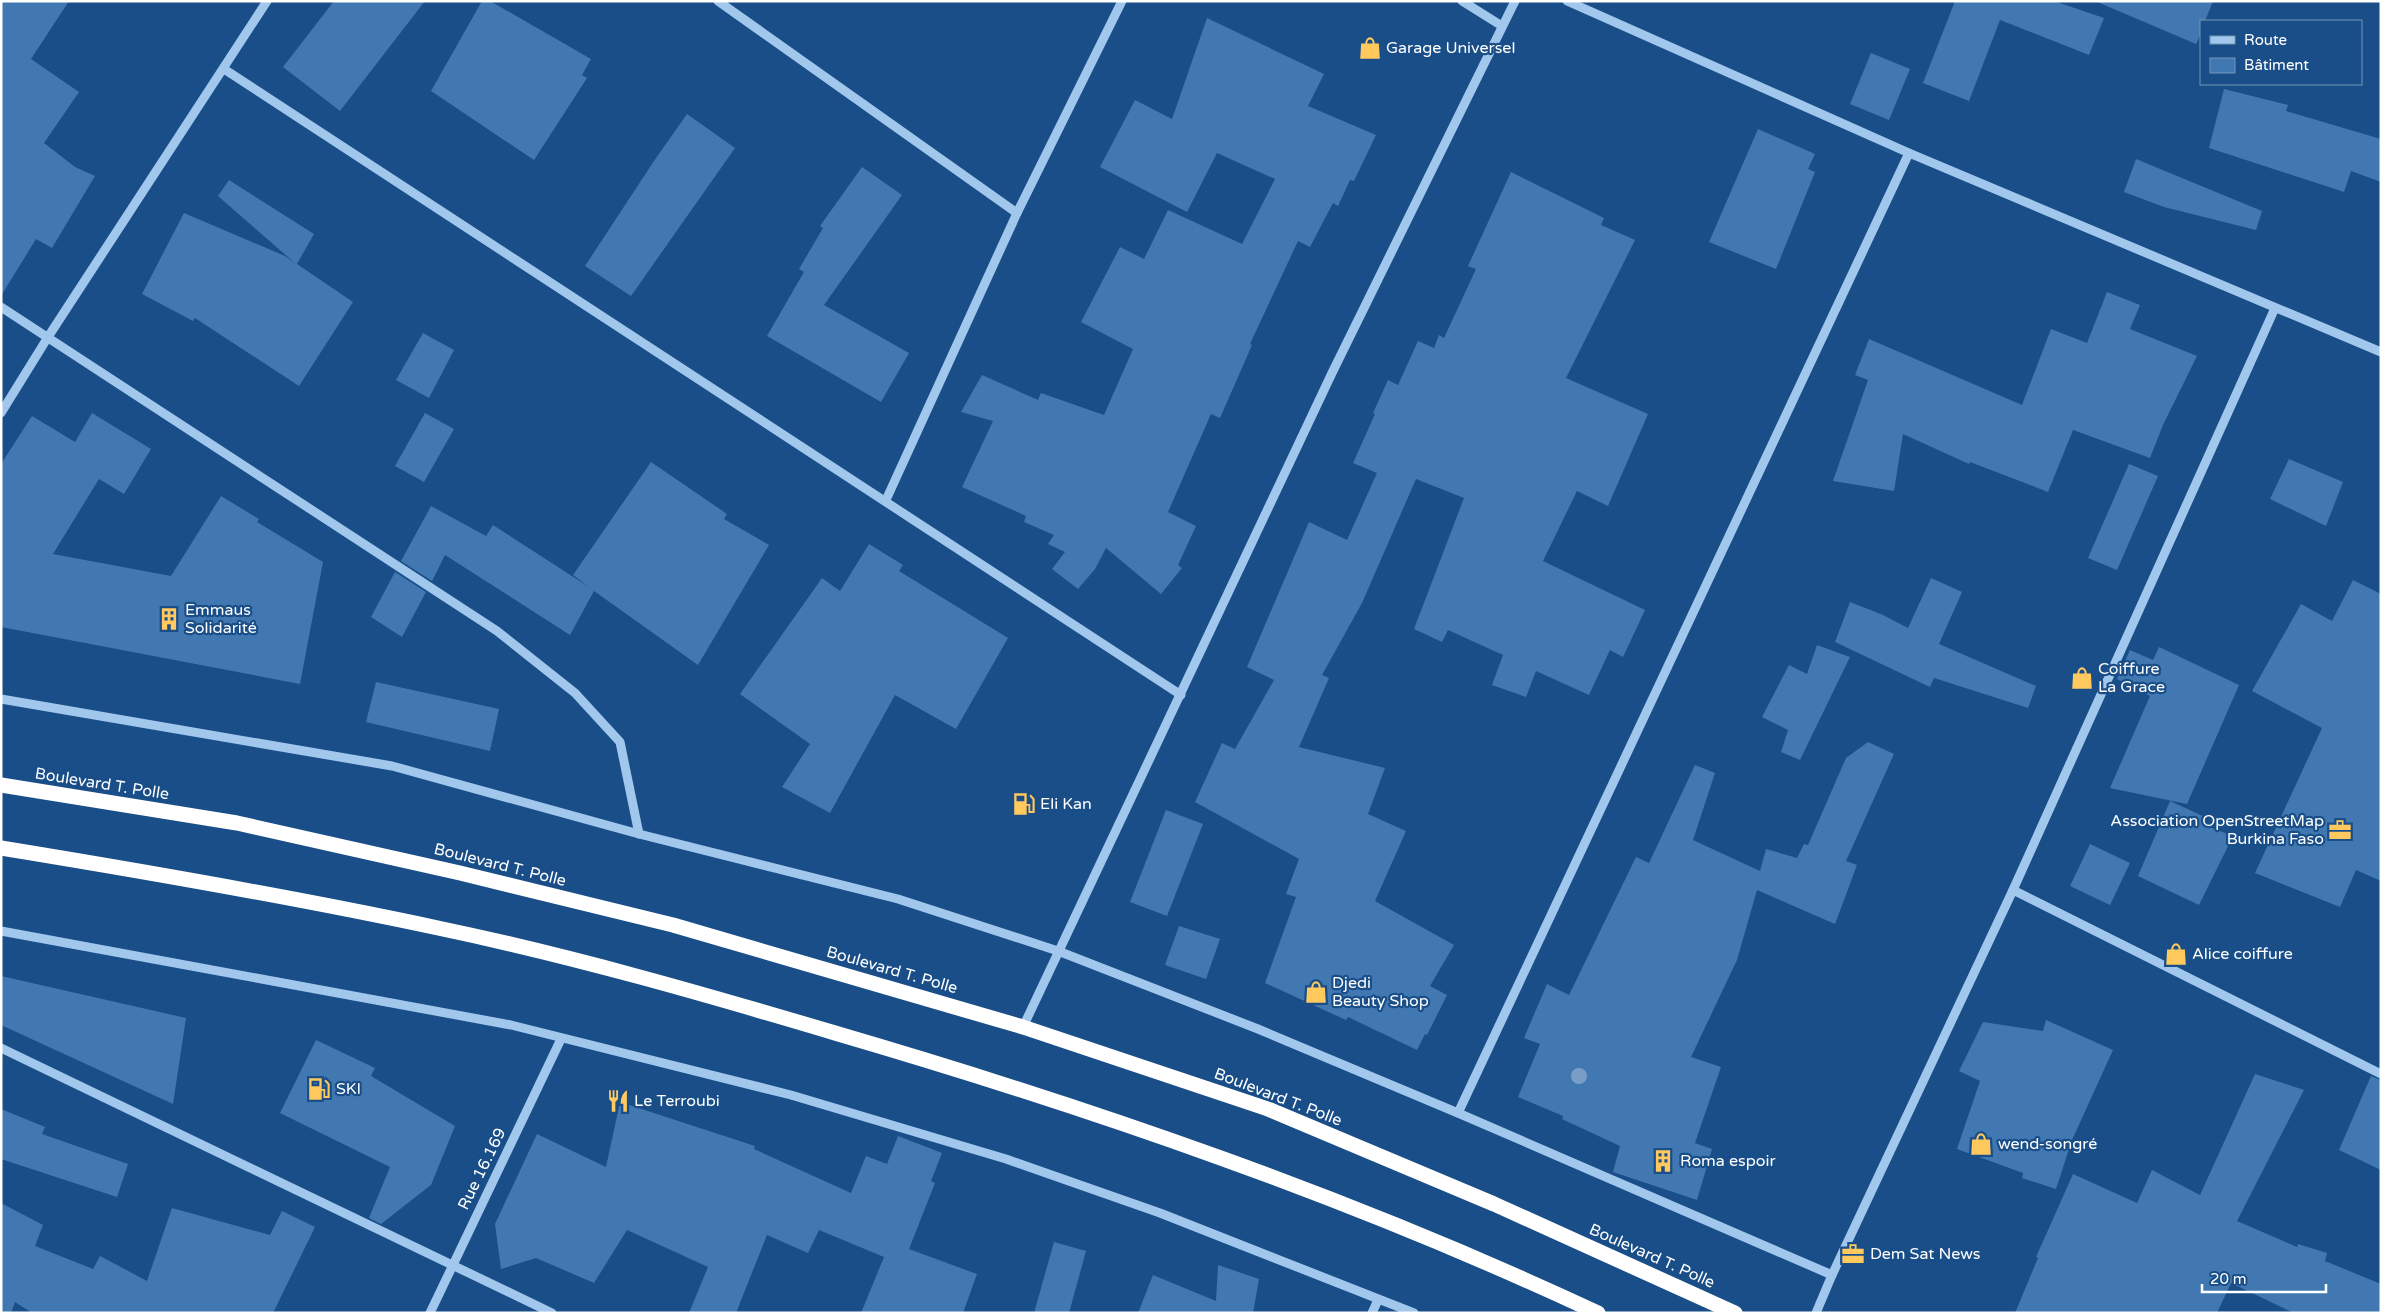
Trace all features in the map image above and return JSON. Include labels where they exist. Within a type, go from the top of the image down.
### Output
[{"type":"highway","name":"Boulevard T. Polle","points":[[1,786],[237,823],[460,873],[673,925],[1023,1027],[1268,1109],[1494,1204],[1735,1313]]},
{"type":"highway","points":[[1,848],[261,891],[443,929],[626,974],[971,1072],[1249,1167],[1489,1262],[1598,1313]]},
{"type":"street","points":[[1,413],[48,337],[267,1]]},
{"type":"street","points":[[718,1],[1017,213]]},
{"type":"street","points":[[886,500],[1017,213],[1122,1]]},
{"type":"street","points":[[1462,1],[1502,26]]},
{"type":"street","points":[[1023,1027],[1332,373],[1515,1]]},
{"type":"street","points":[[1567,1],[1909,153],[2381,352]]},
{"type":"street","points":[[224,69],[886,500],[1181,695]]},
{"type":"street","points":[[1458,1113],[1909,153]]},
{"type":"street","points":[[1,307],[497,632],[575,692],[620,742],[639,834]]},
{"type":"street","points":[[1816,1313],[1832,1275],[2013,890],[2276,308]]},
{"type":"street","points":[[1,699],[392,766],[639,834],[898,899],[1058,951],[1258,1029],[1458,1113],[1832,1275]]},
{"type":"street","points":[[2013,890],[2381,1074]]},
{"type":"street","points":[[1,931],[511,1025],[791,1095],[1006,1159],[1160,1213],[1414,1313]]},
{"type":"street","name":"Rue 16.169","points":[[430,1313],[562,1039]]},
{"type":"street","points":[[1,1048],[552,1313]]},
{"type":"street","points":[[1372,1313],[1378,1300]]},
{"type":"building","points":[[1,1],[69,1],[31,59],[79,92],[44,143],[75,167],[95,176],[52,248],[36,239],[1,296]]},
{"type":"building","points":[[334,1],[425,1],[340,111],[283,67]]},
{"type":"building","points":[[482,1],[490,1],[591,59],[582,75],[587,78],[534,160],[431,91]]},
{"type":"building","points":[[1955,1],[2054,1],[2104,18],[2089,55],[2000,20],[1969,101],[1923,83]]},
{"type":"building","points":[[2095,1],[2213,1],[2205,20],[2200,20],[2200,35],[2196,44]]},
{"type":"building","points":[[1207,18],[1324,74],[1308,106],[1376,135],[1354,181],[1350,180],[1338,206],[1333,203],[1310,247],[1298,241],[1250,344],[1252,345],[1220,418],[1211,414],[1168,512],[1196,526],[1178,565],[1182,568],[1161,594],[1106,548],[1095,569],[1078,589],[1052,569],[1065,552],[1048,544],[1054,535],[1024,522],[1026,516],[962,487],[993,421],[961,412],[982,375],[1038,400],[1041,393],[1104,415],[1133,349],[1081,322],[1120,247],[1144,259],[1168,210],[1242,244],[1275,179],[1217,153],[1187,212],[1100,167],[1135,100],[1172,119]]},
{"type":"building","points":[[1871,53],[1910,69],[1889,120],[1850,104]]},
{"type":"building","points":[[2224,89],[2288,105],[2286,111],[2381,139],[2381,182],[2351,171],[2344,192],[2209,148]]},
{"type":"building","points":[[687,114],[735,148],[631,296],[585,266]]},
{"type":"building","points":[[1758,129],[1815,154],[1808,169],[1815,172],[1776,269],[1709,242]]},
{"type":"building","points":[[2136,159],[2262,211],[2256,230],[2164,207],[2124,192]]},
{"type":"building","points":[[862,167],[902,195],[824,305],[909,353],[881,402],[767,336],[804,272],[799,269],[823,228],[820,226]]},
{"type":"building","points":[[1511,172],[1604,218],[1601,225],[1635,240],[1566,378],[1648,414],[1608,506],[1577,491],[1543,561],[1645,610],[1623,657],[1610,650],[1589,695],[1536,671],[1526,697],[1492,685],[1503,655],[1448,630],[1442,642],[1414,629],[1464,498],[1416,479],[1362,603],[1322,675],[1329,678],[1299,747],[1385,768],[1368,814],[1406,831],[1375,901],[1454,945],[1430,986],[1447,995],[1427,1035],[1425,1034],[1417,1050],[1348,1017],[1346,1020],[1265,983],[1296,897],[1286,894],[1299,859],[1195,802],[1222,743],[1235,749],[1274,680],[1247,667],[1309,522],[1347,540],[1377,473],[1353,463],[1375,414],[1373,413],[1388,380],[1398,385],[1418,341],[1434,348],[1439,335],[1444,338],[1476,269],[1468,266]]},
{"type":"building","points":[[229,180],[314,234],[297,264],[353,302],[299,386],[195,318],[193,321],[142,294],[184,213],[285,256],[296,264],[218,196]]},
{"type":"building","points":[[2107,292],[2140,305],[2130,329],[2197,356],[2163,425],[2150,458],[2073,430],[2048,492],[1970,462],[1969,464],[1903,434],[1894,491],[1833,481],[1868,380],[1855,375],[1869,339],[2022,405],[2051,329],[2087,343]]},
{"type":"building","points":[[423,333],[454,350],[429,398],[396,380]]},
{"type":"building","points":[[92,413],[151,449],[124,494],[99,479],[53,554],[171,576],[221,496],[259,519],[257,522],[323,562],[300,684],[1,627],[1,464],[32,416],[75,442]]},
{"type":"building","points":[[425,413],[454,429],[424,482],[395,466]]},
{"type":"building","points":[[2289,459],[2343,482],[2326,526],[2270,499]]},
{"type":"building","points":[[651,462],[727,514],[724,519],[769,545],[698,665],[594,591],[570,635],[445,555],[432,581],[401,561],[431,506],[486,536],[493,525],[589,587],[573,575]]},
{"type":"building","points":[[2129,464],[2158,476],[2117,570],[2088,558]]},
{"type":"building","points":[[869,544],[903,565],[899,571],[1008,638],[956,729],[895,695],[830,813],[782,787],[810,744],[740,694],[822,578],[840,591]]},
{"type":"building","points":[[395,572],[426,592],[402,637],[371,617]]},
{"type":"building","points":[[1931,578],[1962,592],[1939,644],[2036,686],[2028,708],[1934,678],[1930,687],[1835,642],[1850,602],[1883,615],[1908,628]]},
{"type":"building","points":[[2353,580],[2381,594],[2381,881],[2356,870],[2340,907],[2255,873],[2322,728],[2252,691],[2301,604],[2332,621]]},
{"type":"building","points":[[1817,645],[1850,657],[1800,760],[1781,752],[1788,730],[1762,717],[1789,665],[1807,674]]},
{"type":"building","points":[[2159,647],[2239,685],[2187,804],[2110,788],[2150,696],[2117,679],[2130,650],[2153,660]]},
{"type":"building","points":[[376,682],[499,709],[490,751],[366,722]]},
{"type":"building","points":[[1868,742],[1894,754],[1846,861],[1857,865],[1835,924],[1757,890],[1737,960],[1691,1057],[1721,1067],[1695,1143],[1712,1149],[1697,1200],[1613,1172],[1620,1146],[1562,1119],[1563,1116],[1518,1097],[1540,1044],[1524,1038],[1547,984],[1569,995],[1636,857],[1649,863],[1695,765],[1715,773],[1693,840],[1760,871],[1766,849],[1797,858],[1804,844],[1808,845],[1846,758]]},
{"type":"building","points":[[2170,801],[2207,818],[2204,825],[2233,836],[2199,905],[2138,876]]},
{"type":"building","points":[[1166,810],[1203,824],[1167,916],[1130,902]]},
{"type":"building","points":[[2090,844],[2130,863],[2110,905],[2070,886]]},
{"type":"building","points":[[1179,926],[1220,939],[1206,979],[1165,965]]},
{"type":"building","points":[[1,976],[186,1018],[173,1104],[1,1025]]},
{"type":"building","points":[[2046,1020],[2113,1050],[2072,1140],[2056,1189],[2022,1178],[2023,1173],[1957,1149],[1980,1081],[1959,1071],[1983,1022],[2043,1031]]},
{"type":"building","points":[[316,1040],[375,1068],[371,1076],[455,1126],[431,1185],[381,1224],[369,1218],[390,1167],[280,1113]]},
{"type":"building","points":[[2255,1074],[2304,1090],[2237,1221],[2297,1247],[2298,1244],[2327,1253],[2325,1261],[2381,1284],[2381,1313],[2294,1313],[2231,1283],[2217,1313],[2015,1313],[2038,1258],[2036,1257],[2073,1174],[2137,1203],[2152,1170],[2200,1195]]},
{"type":"building","points":[[2371,1076],[2381,1080],[2381,1170],[2339,1150]]},
{"type":"building","points":[[620,1102],[755,1146],[754,1149],[851,1193],[866,1156],[887,1164],[898,1136],[942,1153],[931,1181],[935,1183],[909,1249],[977,1274],[963,1313],[861,1313],[884,1257],[819,1230],[808,1253],[767,1235],[736,1313],[689,1313],[708,1267],[627,1230],[594,1283],[536,1258],[501,1269],[495,1224],[537,1134],[606,1167]]},
{"type":"building","points":[[1,1109],[45,1127],[42,1134],[128,1164],[117,1197],[1,1159]]},
{"type":"building","points":[[1,1203],[43,1225],[35,1246],[93,1269],[100,1256],[147,1281],[172,1208],[270,1235],[282,1211],[315,1227],[273,1313],[32,1313],[15,1302],[11,1313],[1,1313]]},
{"type":"building","points":[[1054,1242],[1086,1251],[1069,1313],[1034,1313]]},
{"type":"building","points":[[1218,1265],[1259,1279],[1253,1313],[1138,1313],[1153,1275],[1216,1301]]},
{"type":"place","name":"Garage Universel","points":[[1370,48]]},
{"type":"place","name":"Emmaus Solidarité","points":[[169,619]]},
{"type":"place","name":"Coiffure La Grace","points":[[2082,678]]},
{"type":"place","name":"Eli Kan","points":[[1024,804]]},
{"type":"place","name":"Association OpenStreetMap Burkina Faso","points":[[2340,830]]},
{"type":"place","name":"Alice coiffure","points":[[2176,954]]},
{"type":"place","name":"Djedi Beauty Shop","points":[[1316,992]]},
{"type":"place","name":"SKI","points":[[319,1089]]},
{"type":"place","name":"Le Terroubi","points":[[618,1101]]},
{"type":"place","name":"wend-songré","points":[[1981,1144]]},
{"type":"place","name":"Roma espoir","points":[[1663,1161]]},
{"type":"place","name":"Dem Sat News","points":[[1853,1254]]}]
